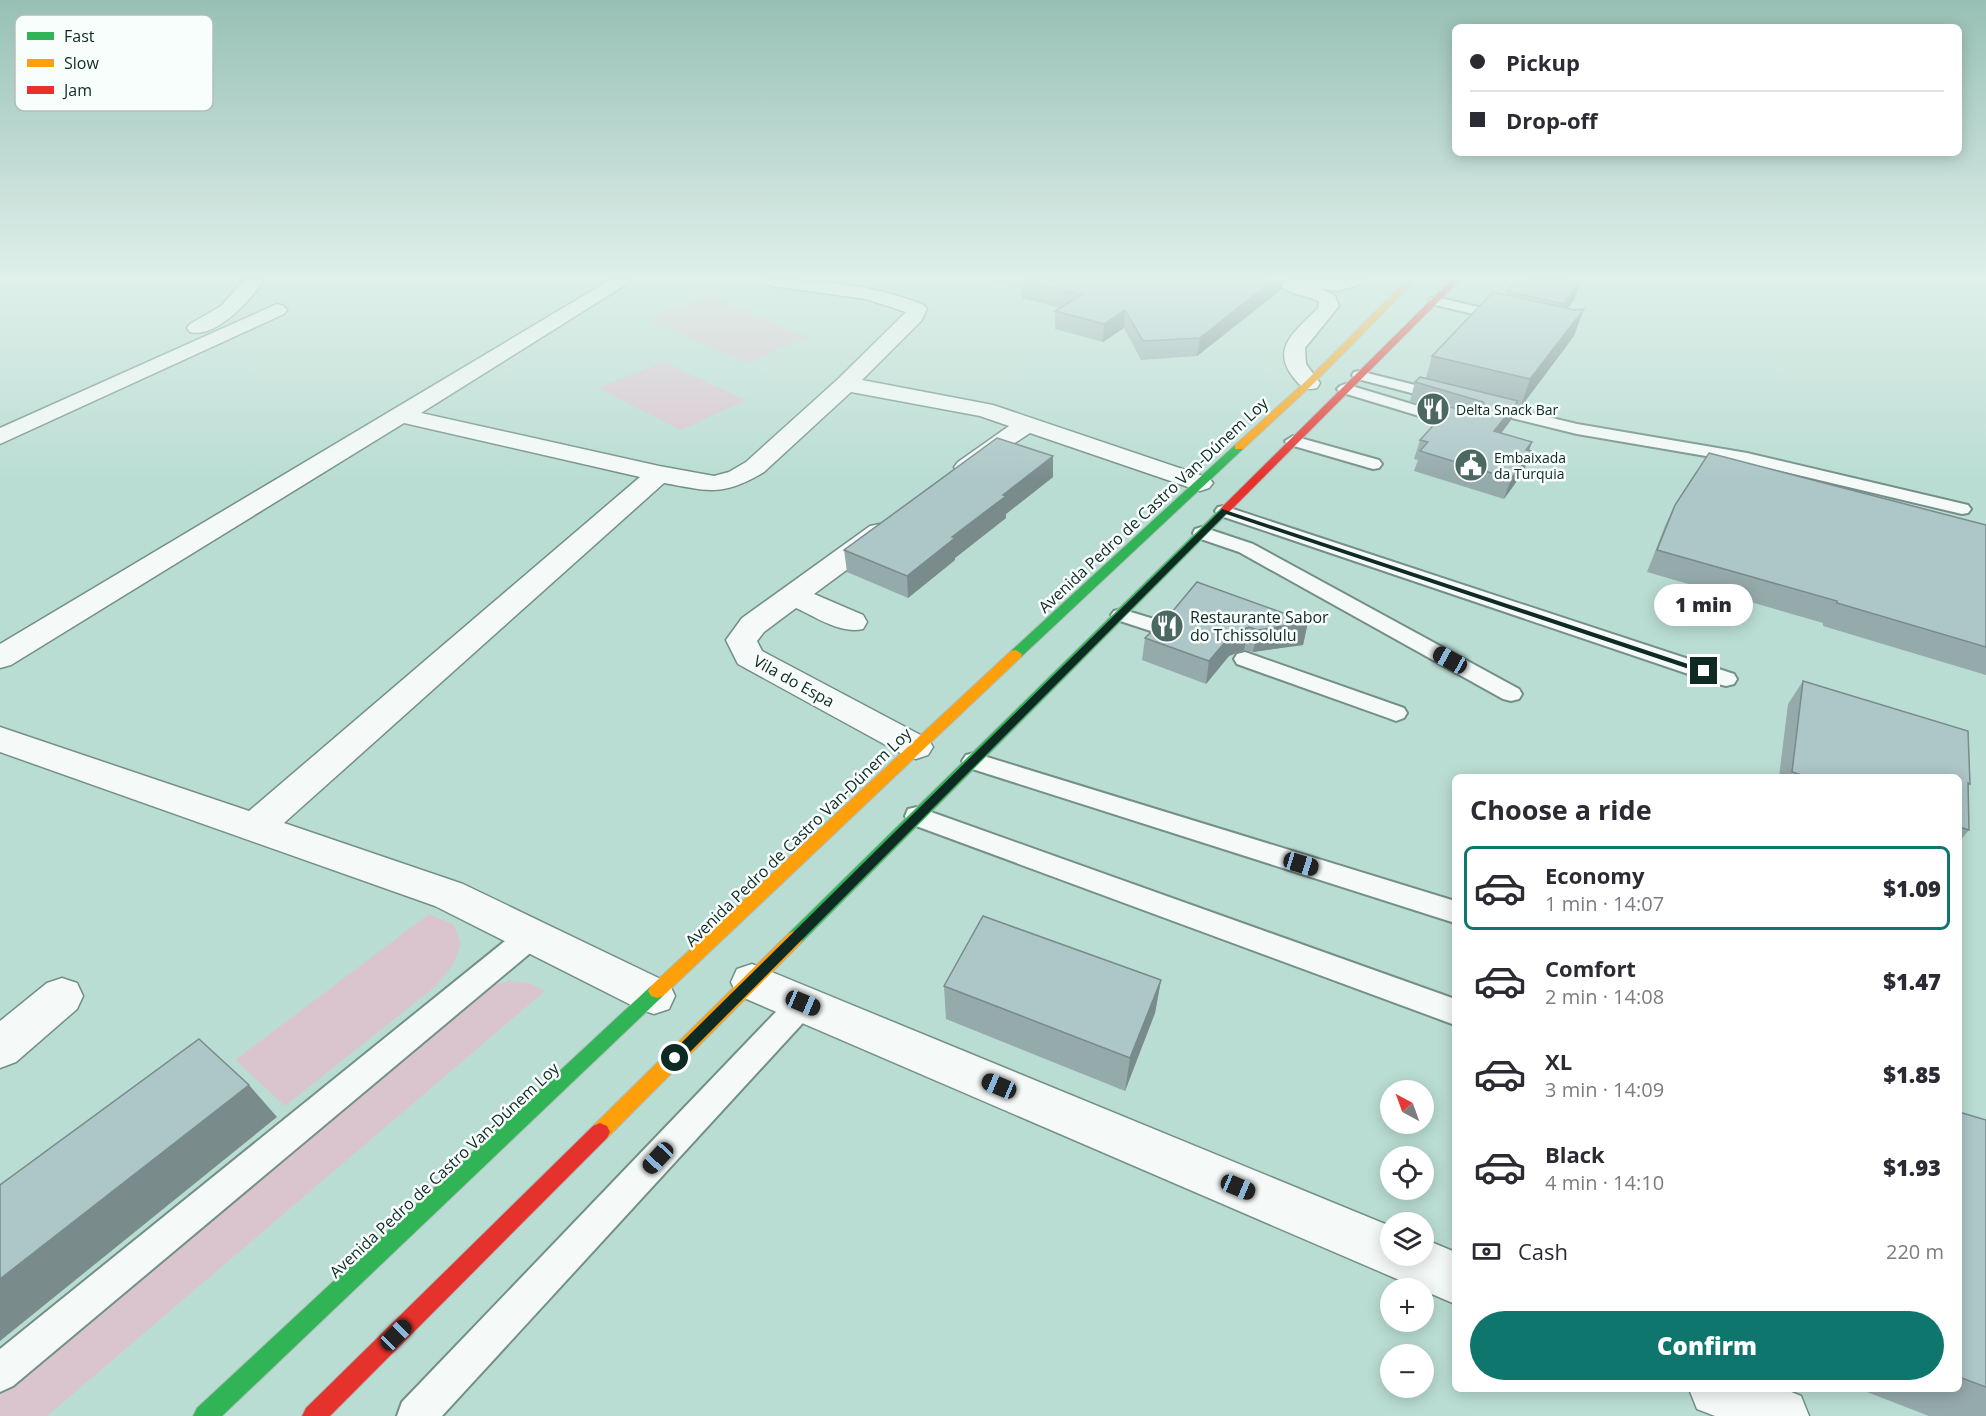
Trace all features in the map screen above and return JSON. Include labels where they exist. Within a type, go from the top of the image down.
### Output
[{"type":"highway","name":"Avenida Pedro de Castro Van-Dúnem Loy","points":[[205,1416],[1346,346]]},
{"type":"highway","points":[[315,1416],[1389,346]]},
{"type":"street","points":[[0,420],[158,346]]},
{"type":"street","points":[[0,438],[199,346]]},
{"type":"street","points":[[0,658],[517,346]]},
{"type":"street","points":[[403,416],[659,474],[715,484],[738,477],[755,467],[884,346]]},
{"type":"street","points":[[1296,346],[1293,353],[1294,363],[1309,383]]},
{"type":"street","points":[[846,384],[985,410],[1200,483]]},
{"type":"street","points":[[948,482],[995,445],[1027,426]]},
{"type":"street","points":[[254,828],[659,474]]},
{"type":"street","name":"Vila do Espa","points":[[900,517],[753,625],[741,640],[748,657],[916,747]]},
{"type":"street","points":[[794,596],[852,622]]},
{"type":"street","points":[[0,739],[449,896],[654,996]]},
{"type":"street","points":[[752,982],[1380,1247]]},
{"type":"street","points":[[0,1048],[62,996]]},
{"type":"street","points":[[1426,1266],[1452,1277]]},
{"type":"street","points":[[1724,1392],[1781,1416]]},
{"type":"lane","points":[[1359,375],[1577,429],[1747,458],[1962,509]]},
{"type":"lane","points":[[1341,393],[1411,418]]},
{"type":"lane","points":[[1341,393],[1470,426]]},
{"type":"lane","points":[[1293,441],[1373,464]]},
{"type":"lane","points":[[1224,511],[1726,679]]},
{"type":"lane","points":[[1202,533],[1246,548],[1511,694]]},
{"type":"lane","points":[[1120,615],[1160,628]]},
{"type":"lane","points":[[1245,659],[1396,713]]},
{"type":"lane","points":[[974,761],[1452,911]]},
{"type":"lane","points":[[917,816],[1452,1011]]},
{"type":"lane","points":[[0,1373],[531,936]]},
{"type":"lane","points":[[416,1416],[803,1003]]},
{"type":"shaded area","points":[[708,346],[786,346],[746,363]]},
{"type":"shaded area","points":[[663,362],[746,400],[681,430],[598,388]]},
{"type":"shaded area","points":[[429,914],[454,925],[461,944],[454,964],[435,987],[285,1106],[235,1060]]},
{"type":"shaded area","points":[[508,981],[529,983],[545,991],[47,1416],[0,1416],[0,1383],[483,989]]},
{"type":"building","points":[[1441,346],[1555,346],[1530,379],[1432,356]]},
{"type":"building","points":[[1420,377],[1518,401],[1494,431],[1532,442],[1526,450],[1531,451],[1511,479],[1420,451],[1428,442],[1420,440],[1450,407],[1475,414],[1486,407],[1483,402],[1415,382]]},
{"type":"building","points":[[997,438],[1053,456],[907,576],[844,550]]},
{"type":"building","points":[[1709,453],[1986,525],[1986,647],[1837,603],[1837,601],[1657,550],[1675,505]]},
{"type":"building","points":[[1197,582],[1308,622],[1258,630],[1249,627],[1233,633],[1209,661],[1145,638],[1172,612]]},
{"type":"building","points":[[1803,681],[1968,731],[1969,830],[1962,828],[1962,774],[1798,774],[1792,772]]},
{"type":"building","points":[[983,916],[1161,980],[1130,1058],[944,986]]},
{"type":"building","points":[[199,1039],[249,1085],[0,1279],[0,1185]]},
{"type":"building","points":[[1962,1113],[1986,1120],[1986,1387],[1962,1378]]},
{"type":"traffic: fast","points":[[1016,654],[1239,447]]},
{"type":"traffic: fast","points":[[795,938],[1225,510]]},
{"type":"traffic: fast","points":[[205,1416],[657,991]]},
{"type":"traffic: slow","points":[[1239,447],[1346,346]]},
{"type":"traffic: slow","points":[[657,991],[1016,654]]},
{"type":"traffic: slow","points":[[600,1132],[795,938]]},
{"type":"traffic: jam","points":[[1225,510],[1390,346]]},
{"type":"traffic: jam","points":[[314,1416],[600,1132]]},
{"type":"place","name":"Delta Snack Bar","points":[[1433,409]]},
{"type":"place","name":"Embaixada da Turquia","points":[[1471,465]]},
{"type":"place","name":"Restaurante Sabor do Tchissolulu","points":[[1167,626]]},
{"type":"route","points":[[675,1058],[1224,511],[1704,671]]}]
